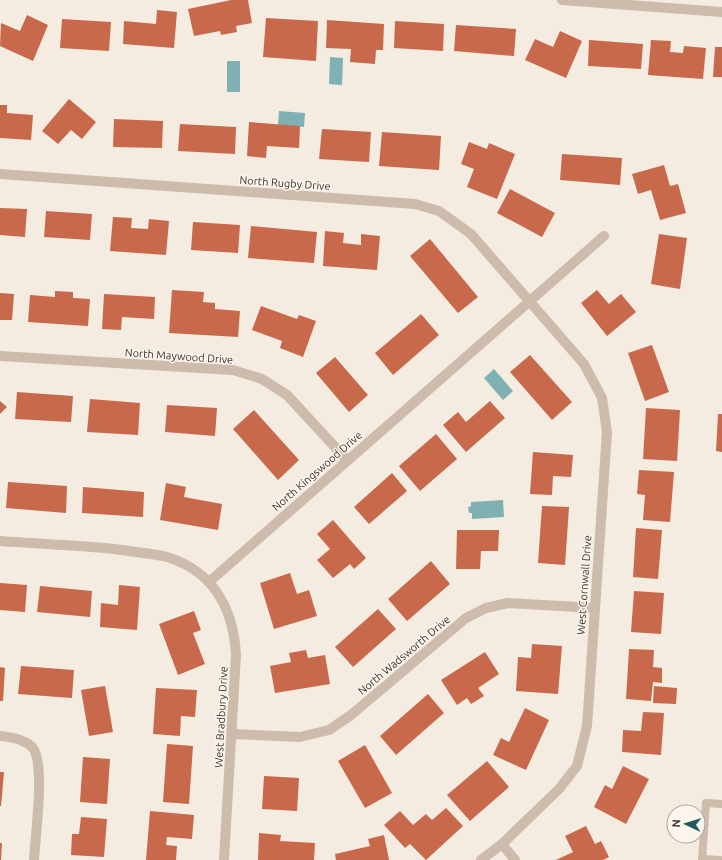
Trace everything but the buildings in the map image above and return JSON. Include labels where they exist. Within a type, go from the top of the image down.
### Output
[{"type":"street","points":[[562,0],[722,12]]},
{"type":"street","name":"North Rugby Drive","points":[[0,174],[416,204],[439,211],[471,234],[530,301]]},
{"type":"street","name":"North Kingswood Drive","points":[[209,582],[604,236]]},
{"type":"street","name":"West Cornwall Drive","points":[[481,860],[502,844],[559,789],[576,766],[587,726],[607,432],[602,398],[584,364],[530,301]]},
{"type":"street","name":"North Maywood Drive","points":[[0,356],[233,370],[262,379],[287,395],[347,460]]},
{"type":"street","points":[[0,541],[101,548],[155,555],[178,561],[193,569],[209,582]]},
{"type":"street","name":"West Bradbury Drive","points":[[209,582],[225,605],[232,621],[236,654],[224,860]]},
{"type":"street","name":"North Wadsworth Drive","points":[[232,734],[300,737],[329,730],[351,715],[466,618],[486,608],[508,603],[595,608]]},
{"type":"street","points":[[0,736],[21,740],[32,748],[38,759],[40,774],[34,860]]},
{"type":"street","points":[[502,844],[515,860]]},
{"type":"lane","points":[[720,860],[702,859],[706,803],[722,804]]},
{"type":"water","points":[[330,57],[343,58],[342,85],[329,84]]},
{"type":"water","points":[[227,61],[240,61],[240,92],[227,92]]},
{"type":"water","points":[[279,111],[305,113],[304,127],[278,125]]},
{"type":"water","points":[[494,369],[513,391],[503,400],[484,378]]},
{"type":"water","points":[[503,500],[504,517],[472,519],[472,513],[469,513],[468,507],[471,506],[471,502]]}]
